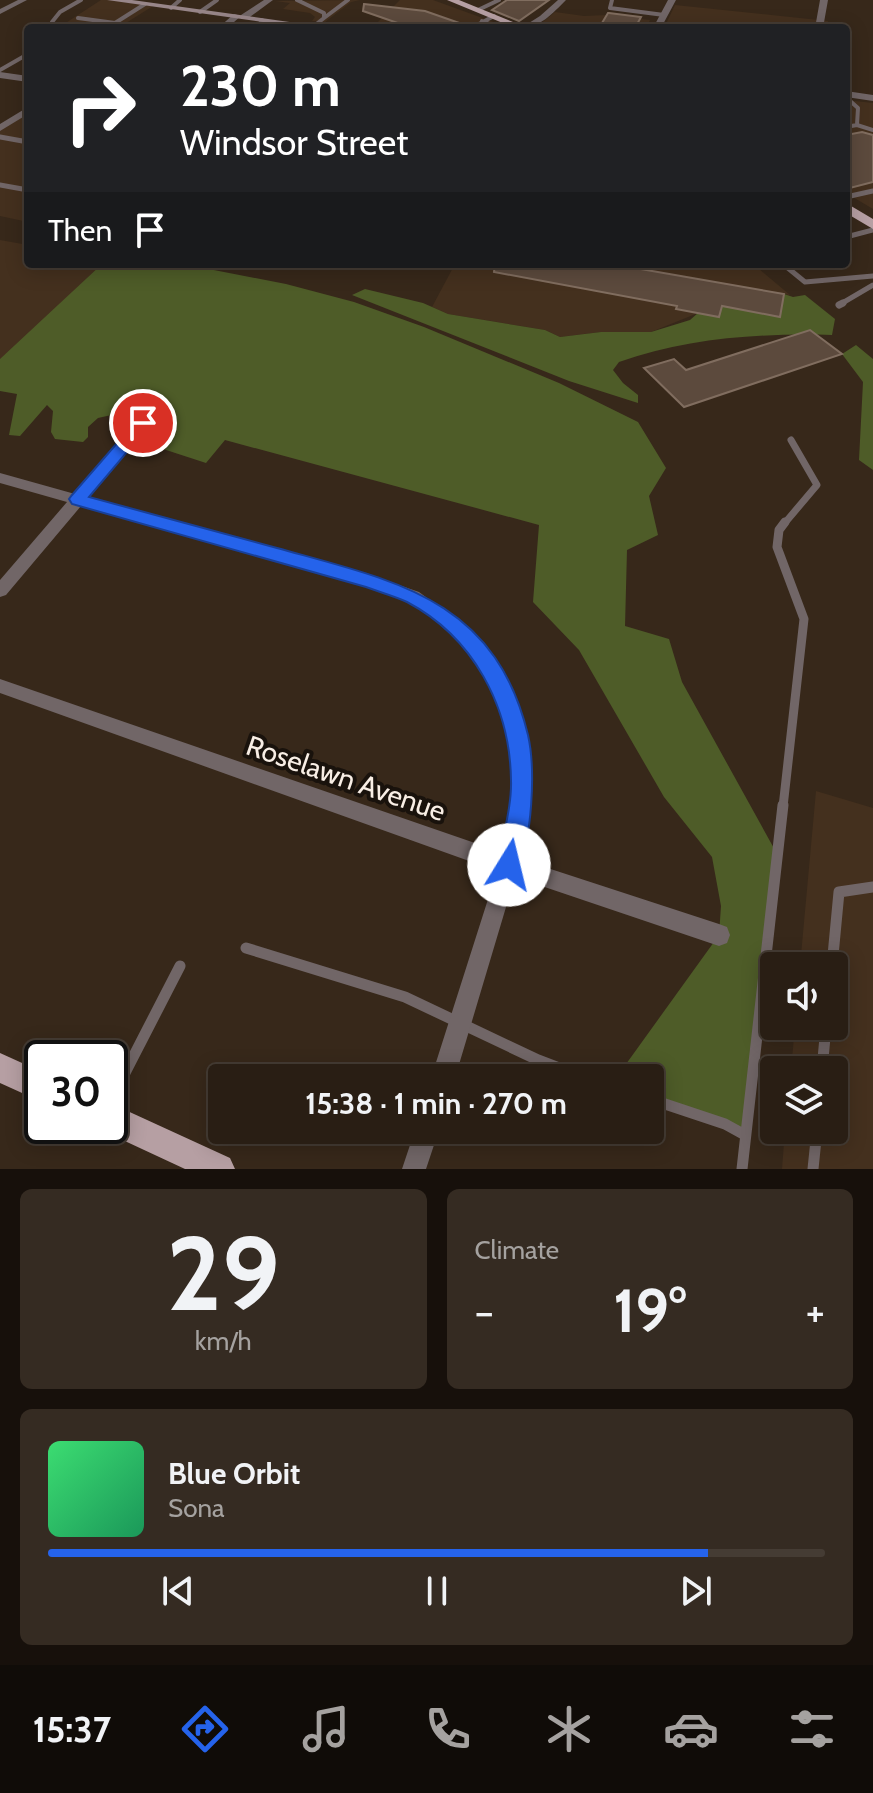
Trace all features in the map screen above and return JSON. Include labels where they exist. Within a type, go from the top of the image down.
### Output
[{"type":"main road","points":[[111,0],[241,17],[260,23]]},
{"type":"main road","points":[[451,0],[479,15],[494,16],[513,24]]},
{"type":"main road","points":[[850,211],[873,228]]},
{"type":"main road","points":[[0,1068],[24,1079]]},
{"type":"main road","points":[[128,1126],[219,1169]]},
{"type":"street","points":[[0,12],[23,0]]},
{"type":"street","points":[[229,24],[269,0]]},
{"type":"street","points":[[528,24],[543,18],[562,0]]},
{"type":"street","points":[[659,24],[672,0]]},
{"type":"street","points":[[820,24],[824,0]]},
{"type":"street","points":[[0,72],[24,78]]},
{"type":"street","points":[[850,94],[873,98]]},
{"type":"street","points":[[0,128],[24,113]]},
{"type":"street","points":[[0,591],[143,423]]},
{"type":"street","points":[[0,478],[370,581],[413,597],[456,628],[489,665],[517,730],[522,783],[509,865],[447,1064]]},
{"type":"street","name":"Roselawn Avenue","points":[[0,686],[509,865],[719,935]]},
{"type":"street","points":[[414,1169],[422,1144]]},
{"type":"lane","points":[[52,22],[60,12],[81,0]]},
{"type":"lane","points":[[171,8],[180,0]]},
{"type":"lane","points":[[200,12],[217,0]]},
{"type":"lane","points":[[297,0],[324,13],[326,23]]},
{"type":"lane","points":[[477,24],[479,15],[499,0]]},
{"type":"lane","points":[[612,0],[610,8],[664,15]]},
{"type":"lane","points":[[326,23],[346,1]]},
{"type":"lane","points":[[78,18],[115,23],[139,2]]},
{"type":"lane","points":[[479,15],[494,24]]},
{"type":"lane","points":[[0,72],[24,57]]},
{"type":"lane","points":[[850,101],[858,108],[857,125]]},
{"type":"lane","points":[[850,126],[873,130]]},
{"type":"lane","points":[[0,137],[24,141]]},
{"type":"lane","points":[[0,185],[24,189]]},
{"type":"lane","points":[[850,196],[872,192]]},
{"type":"lane","points":[[850,236],[873,228]]},
{"type":"lane","points":[[788,268],[805,282],[873,276]]},
{"type":"lane","points":[[839,305],[873,285]]},
{"type":"lane","points":[[742,1169],[804,619],[777,547],[779,530],[817,485],[791,440]]},
{"type":"lane","points":[[833,952],[839,892],[873,887]]},
{"type":"lane","points":[[246,948],[285,962],[344,975],[461,1020],[544,1064]]},
{"type":"lane","points":[[128,1067],[180,966]]},
{"type":"lane","points":[[664,1104],[713,1120],[745,1135]]},
{"type":"lane","points":[[813,1169],[816,1144]]},
{"type":"shaded area","points":[[101,0],[153,6],[124,24],[64,24]]},
{"type":"shaded area","points":[[360,0],[351,2],[325,22],[312,21],[315,17],[310,13],[283,9],[290,3],[275,1]]},
{"type":"shaded area","points":[[400,0],[433,0],[499,24],[376,24]]},
{"type":"shaded area","points":[[675,5],[828,21],[828,24],[666,24]]},
{"type":"shaded area","points":[[555,12],[650,20],[648,24],[540,24]]},
{"type":"shaded area","points":[[850,100],[873,103],[873,209],[850,195]]},
{"type":"shaded area","points":[[24,113],[24,221],[0,216],[0,128]]},
{"type":"shaded area","points":[[0,240],[24,244],[24,268],[98,268],[0,361]]},
{"type":"shaded area","points":[[453,268],[758,268],[790,295],[784,294],[780,317],[719,317],[698,313],[651,332],[601,332],[560,337],[545,330],[448,314],[432,307]]},
{"type":"shaded area","points":[[816,791],[873,808],[873,1169],[782,1169],[784,1144],[848,1144],[848,1056],[792,1056],[794,1040],[848,1040],[848,952],[801,952]]},
{"type":"green space","points":[[98,268],[204,268],[286,284],[354,302],[424,327],[559,383],[638,422],[666,468],[649,496],[658,535],[627,550],[625,626],[669,639],[682,682],[776,852],[765,952],[760,952],[760,998],[745,1135],[664,1104],[664,1064],[626,1064],[719,935],[721,906],[712,857],[664,797],[579,650],[533,602],[539,525],[225,440],[206,463],[163,449],[154,425],[143,423],[128,408],[125,412],[98,418],[88,427],[88,437],[83,442],[55,439],[51,432],[53,411],[47,405],[20,436],[9,435],[17,394],[0,391],[0,359]]},
{"type":"green space","points":[[365,289],[423,303],[448,314],[545,330],[560,337],[601,332],[651,332],[690,320],[698,313],[719,317],[722,306],[780,316],[784,294],[793,297],[805,295],[835,319],[832,335],[778,335],[697,342],[619,362],[613,370],[638,395],[638,403],[569,381],[352,295]]},
{"type":"green space","points":[[856,345],[873,359],[873,470],[859,460],[863,382],[842,354]]},
{"type":"building","points":[[507,0],[549,0],[519,21],[492,10]]},
{"type":"building","points":[[364,4],[425,11],[462,24],[400,24],[363,11]]},
{"type":"building","points":[[608,13],[641,17],[637,24],[601,24]]},
{"type":"building","points":[[862,132],[873,135],[873,182],[850,188],[850,134]]},
{"type":"building","points":[[494,268],[635,268],[784,294],[780,317],[722,306],[719,317],[676,309],[677,306],[494,272]]},
{"type":"building","points":[[810,330],[842,354],[684,407],[644,368],[674,359],[686,370]]},
{"type":"route","points":[[143,423],[78,499],[370,581],[413,597],[465,635],[477,649],[489,665],[512,712],[520,748],[522,783],[509,865]]}]
